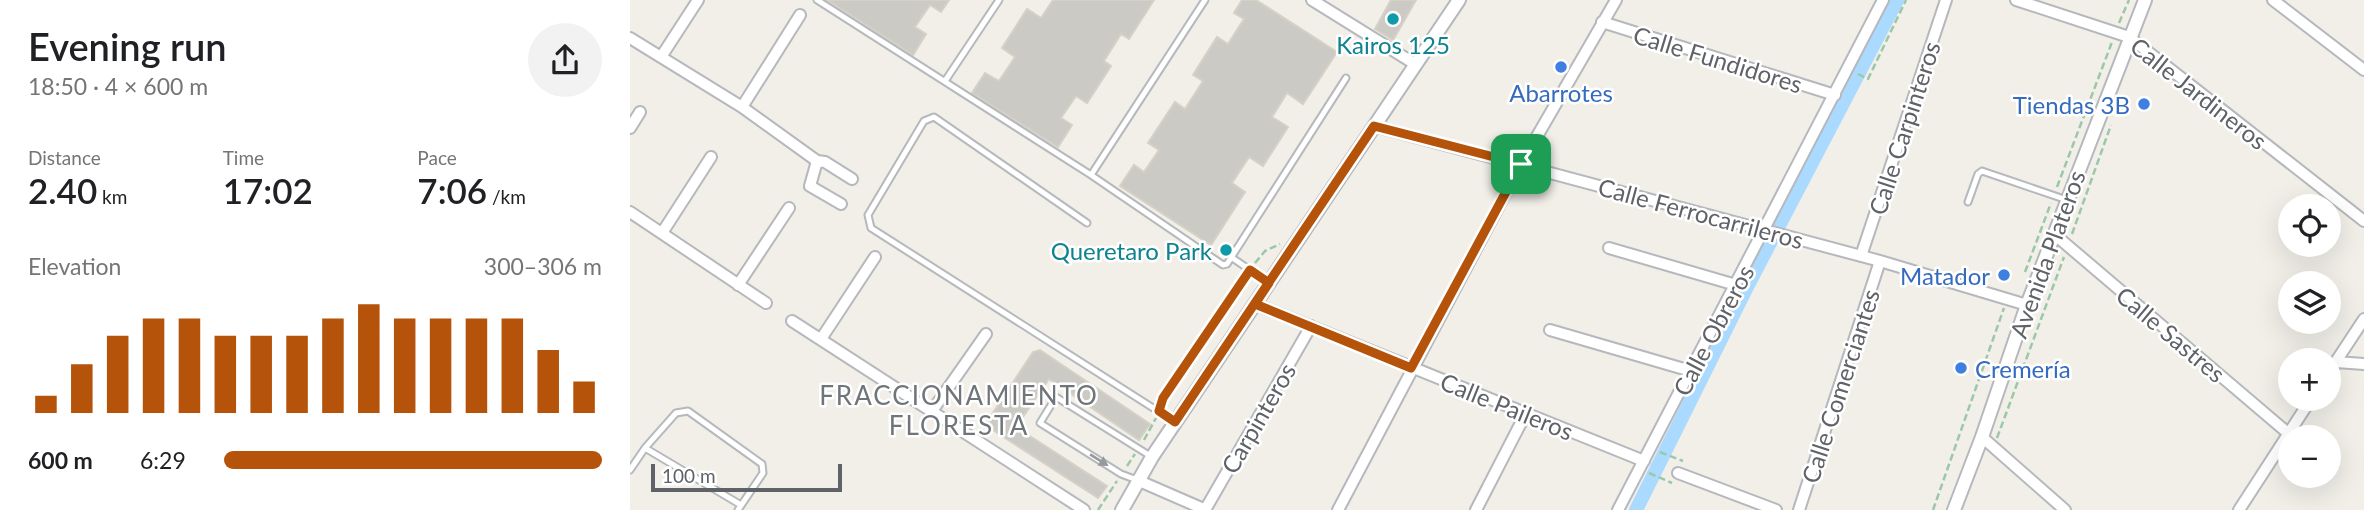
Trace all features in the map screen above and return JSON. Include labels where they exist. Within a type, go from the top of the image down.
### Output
[{"type":"street","points":[[661,57],[698,0]]},
{"type":"street","points":[[1312,0],[1415,64]]},
{"type":"street","points":[[1122,510],[1137,480],[1175,422],[1459,0]]},
{"type":"street","points":[[1338,510],[1521,164],[1616,0]]},
{"type":"street","name":"Calle Obreros","points":[[1618,510],[1736,285],[1768,232],[1884,0]]},
{"type":"street","name":"Calle Carpinteros","points":[[1861,256],[1947,0]]},
{"type":"street","name":"Calle Jardineros","points":[[2016,0],[2129,37],[2364,221]]},
{"type":"street","name":"Avenida Plateros","points":[[1954,510],[2027,304],[2145,0]]},
{"type":"street","points":[[2273,0],[2364,70]]},
{"type":"street","points":[[742,107],[800,15]]},
{"type":"street","name":"Calle Fundidores","points":[[1602,22],[1835,95]]},
{"type":"street","points":[[630,38],[742,107],[817,161],[825,162],[852,179]]},
{"type":"street","points":[[630,128],[640,112]]},
{"type":"street","name":"Calle Ferrocarrileros","points":[[1374,126],[1880,261],[2027,304]]},
{"type":"street","points":[[662,233],[711,157]]},
{"type":"street","points":[[817,161],[810,186],[841,204]]},
{"type":"street","points":[[738,285],[789,208]]},
{"type":"street","points":[[630,212],[766,303]]},
{"type":"street","name":"Calle Sastres","points":[[2054,234],[2278,425]]},
{"type":"street","points":[[1609,248],[1736,285]]},
{"type":"street","points":[[821,339],[875,257]]},
{"type":"street","name":"Calle Comerciantes","points":[[1800,510],[1880,261]]},
{"type":"street","name":"Calle Paileros","points":[[1255,304],[1644,461]]},
{"type":"street","points":[[2341,354],[2364,319]]},
{"type":"street","points":[[792,321],[1084,510]]},
{"type":"street","name":"Carpinteros","points":[[1206,510],[1311,326]]},
{"type":"street","points":[[1550,330],[1691,371]]},
{"type":"street","points":[[932,411],[986,334]]},
{"type":"street","points":[[2341,362],[2364,364]]},
{"type":"street","points":[[1476,510],[1526,413]]},
{"type":"street","points":[[1982,437],[2065,510]]},
{"type":"street","points":[[2241,510],[2278,451]]},
{"type":"street","points":[[1678,473],[1776,510]]},
{"type":"street","points":[[1137,480],[1206,510]]},
{"type":"lane","points":[[817,0],[1091,174],[1223,265],[1231,257],[1346,78]]},
{"type":"lane","points":[[945,82],[999,0]]},
{"type":"lane","points":[[1091,174],[1205,0]]},
{"type":"lane","points":[[1087,223],[934,117],[924,121],[868,215],[871,228],[1175,422]]},
{"type":"lane","points":[[1968,202],[1978,174],[1982,171],[2067,200]]},
{"type":"lane","points":[[1231,257],[1269,283]]},
{"type":"lane","points":[[1137,480],[1121,474],[1040,423],[1056,397],[1152,457]]},
{"type":"lane","points":[[630,470],[645,448],[676,413],[688,411],[762,464],[763,473],[739,508],[645,448]]},
{"type":"path","points":[[1862,76],[1868,79],[1906,0]]},
{"type":"path","points":[[2023,278],[2129,0]]},
{"type":"path","points":[[1886,27],[1891,30]]},
{"type":"path","points":[[1994,448],[2113,121]]},
{"type":"path","points":[[1098,510],[1154,425],[1163,398],[1250,270],[1265,251],[1286,241]]},
{"type":"path","points":[[1933,510],[2007,299]]},
{"type":"path","points":[[1661,452],[1688,463]]},
{"type":"path","points":[[1650,474],[1664,480]]},
{"type":"building","points":[[827,0],[949,0],[941,12],[930,5],[915,27],[926,34],[913,55]]},
{"type":"building","points":[[1053,0],[1154,0],[1129,39],[1121,34],[1104,61],[1111,66],[1087,103],[1076,96],[1061,118],[1072,125],[1058,147],[972,93],[985,73],[999,81],[1015,57],[1002,48],[1027,9],[1041,18]]},
{"type":"building","points":[[1242,0],[1256,0],[1337,52],[1303,104],[1287,93],[1272,117],[1288,127],[1263,166],[1249,157],[1232,183],[1245,192],[1211,245],[1120,186],[1134,165],[1144,172],[1159,150],[1148,143],[1175,102],[1185,109],[1203,81],[1193,75],[1217,37],[1228,44],[1244,19],[1234,13]]},
{"type":"building","name":"Kairos 125","points":[[1391,0],[1416,0],[1393,40],[1375,29]]},
{"type":"building","points":[[1040,350],[1150,424],[1139,440],[1049,379],[1016,427],[1107,486],[1098,498],[985,425],[1033,352]]},
{"type":"waterway","points":[[1636,510],[1747,287],[1897,0]]},
{"type":"place","name":"Kairos 125","points":[[1393,19]]},
{"type":"place","name":"Abarrotes","points":[[1561,67]]},
{"type":"place","name":"Tiendas 3B","points":[[2144,104]]},
{"type":"place","name":"Queretaro Park","points":[[1226,250]]},
{"type":"place","name":"Matador","points":[[2004,275]]},
{"type":"place","name":"Cremería","points":[[1961,368]]},
{"type":"district","name":"FRACCIONAMIENTO FLORESTA","points":[[959,410]]},
{"type":"route","points":[[1521,164],[1374,126],[1255,304],[1175,422],[1159,411],[1163,398],[1250,270],[1269,283],[1255,304],[1411,368],[1521,164]]}]
